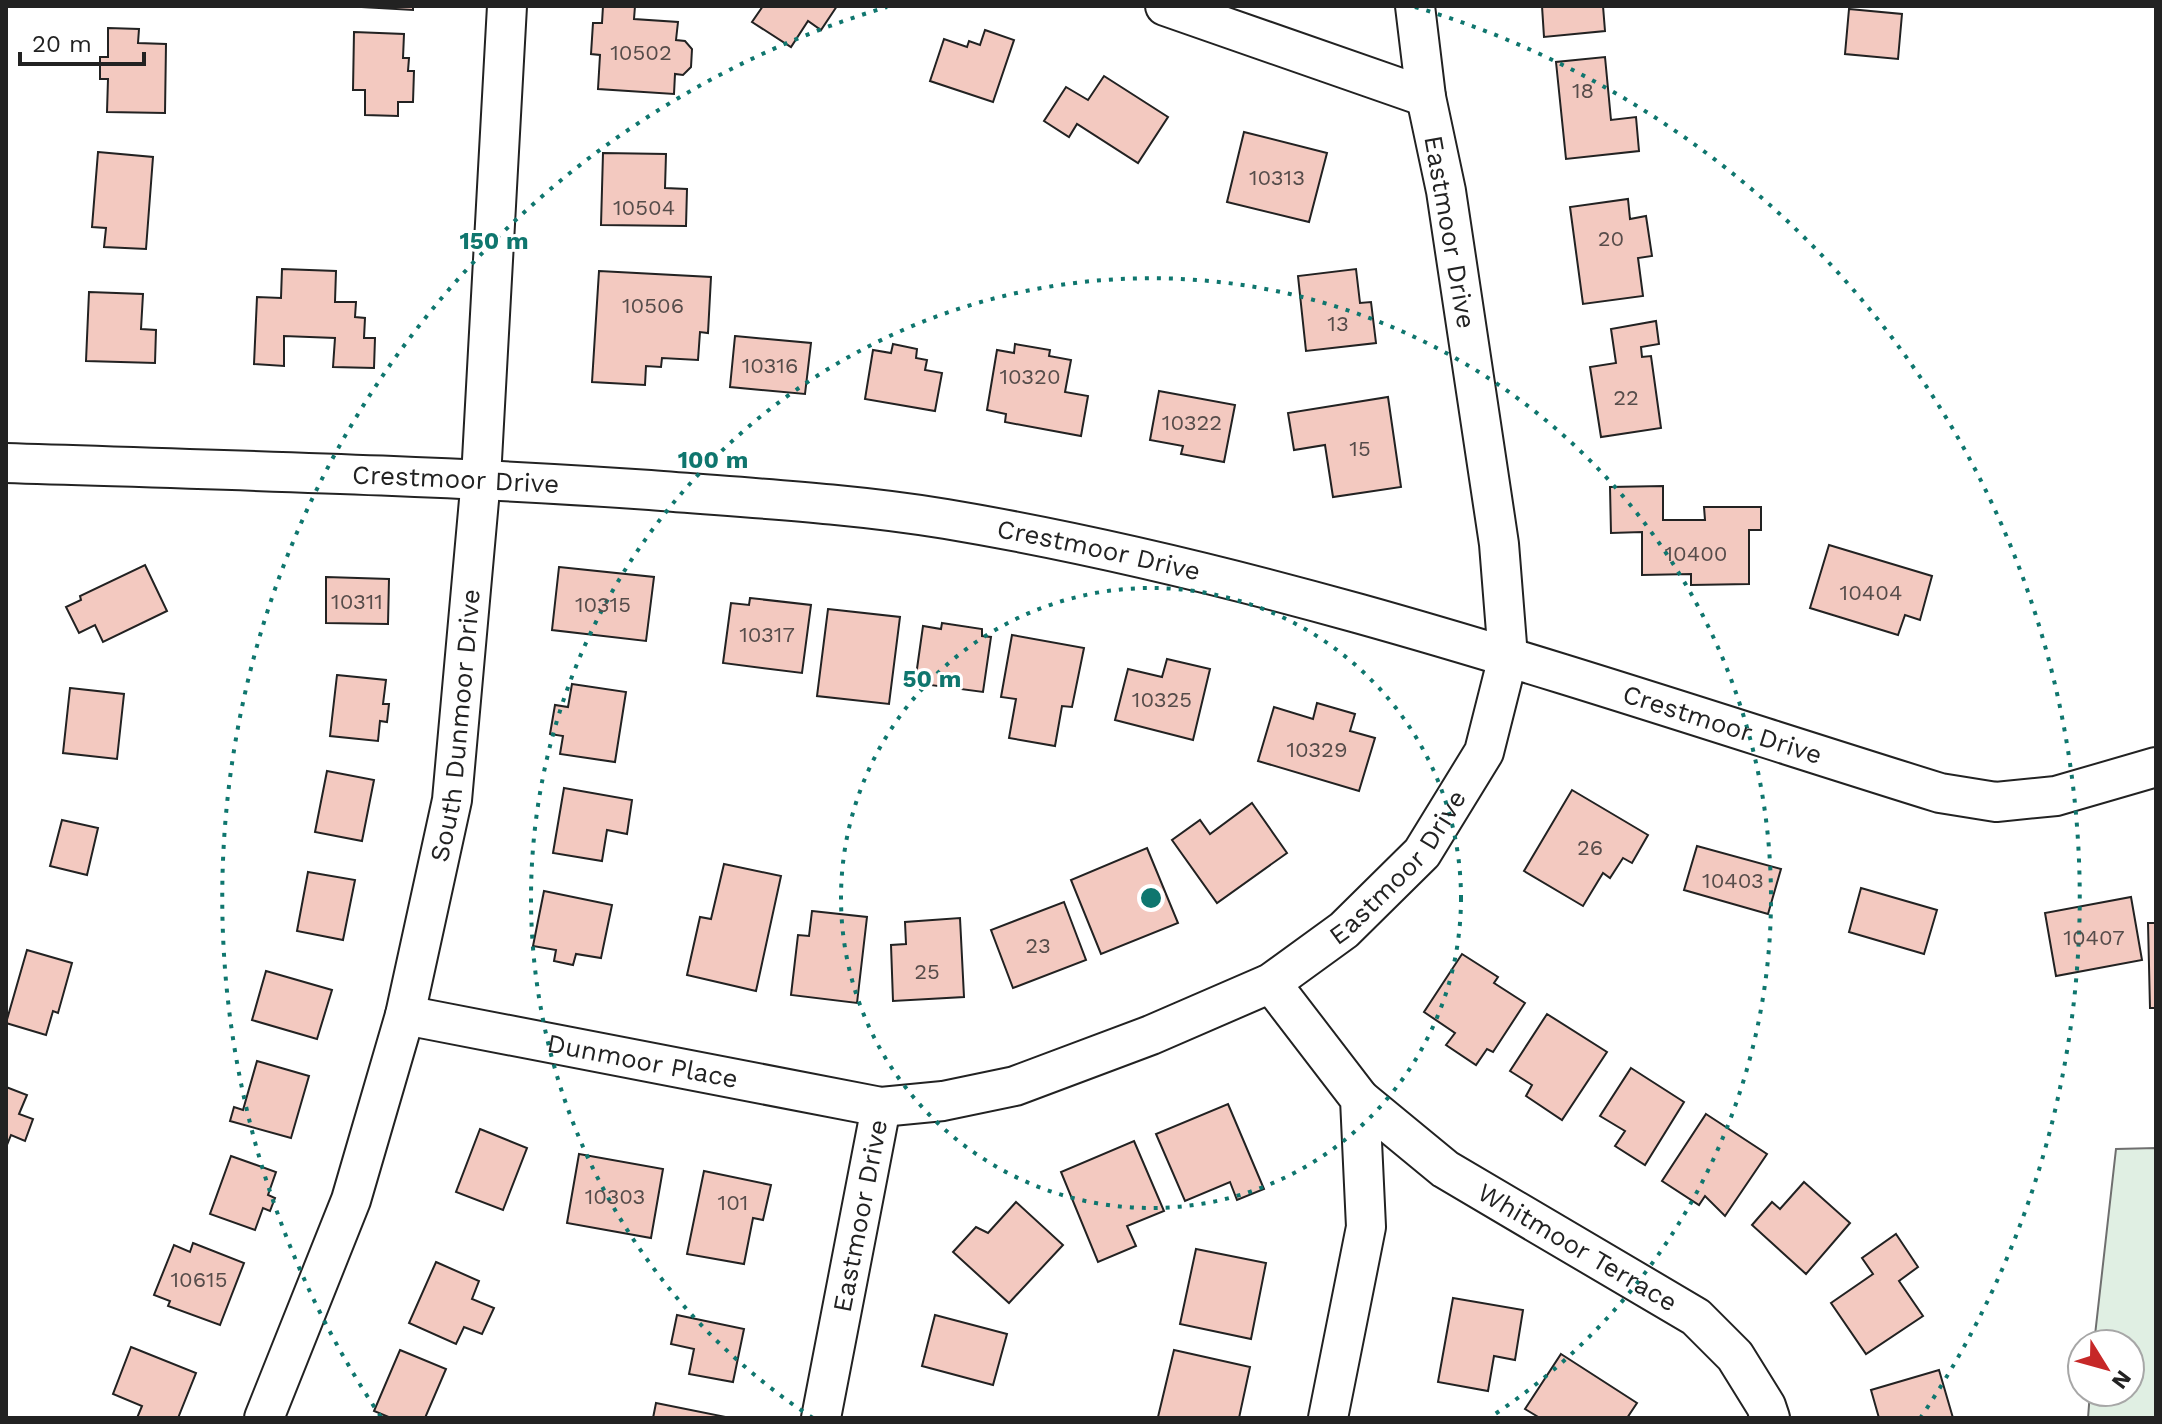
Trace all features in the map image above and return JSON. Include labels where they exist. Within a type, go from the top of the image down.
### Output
[{"type":"street","name":"South Dunmoor Drive","points":[[264,1418],[351,1200],[405,1015],[452,800],[481,478],[507,6]]},
{"type":"street","points":[[1165,6],[1426,97]]},
{"type":"street","name":"Eastmoor Drive","points":[[821,1418],[881,1107],[943,1101],[1015,1086],[1151,1035],[1271,983],[1344,930],[1422,853],[1484,752],[1508,657],[1499,544],[1446,191],[1426,97],[1415,6]]},
{"type":"street","name":"Crestmoor Drive","points":[[6,463],[481,478],[747,497],[944,519],[1243,581],[1508,657],[1940,793],[1996,802],[2056,796],[2156,767]]},
{"type":"street","name":"Whitmoor Terrace","points":[[1271,983],[1360,1099],[1445,1169],[1696,1317],[1735,1356],[1766,1406],[1770,1418]]},
{"type":"street","name":"Dunmoor Place","points":[[405,1015],[881,1107]]},
{"type":"street","points":[[1328,1418],[1366,1227],[1360,1099]]},
{"type":"green space","points":[[2156,1148],[2156,1418],[2088,1418],[2089,1408],[2146,1408],[2146,1328],[2096,1328],[2116,1149]]},
{"type":"building","points":[[344,6],[413,6],[413,10]]},
{"type":"building","points":[[603,6],[635,6],[634,19],[678,22],[676,40],[685,41],[692,49],[691,67],[683,75],[675,74],[674,94],[598,89],[600,55],[591,54],[593,23],[602,23]]},
{"type":"building","points":[[763,6],[837,6],[821,30],[808,21],[791,47],[752,22]]},
{"type":"building","points":[[1542,6],[1603,6],[1605,31],[1544,37]]},
{"type":"building","points":[[1849,9],[1902,14],[1898,59],[1845,54]]},
{"type":"building","points":[[108,28],[139,29],[138,43],[166,44],[165,113],[107,112],[108,79],[100,79],[100,57],[108,57]]},
{"type":"building","points":[[985,30],[1014,40],[993,102],[930,81],[944,39],[967,47],[969,41],[980,45]]},
{"type":"building","points":[[354,32],[404,34],[403,58],[409,58],[408,71],[414,71],[413,102],[398,102],[398,116],[365,115],[365,90],[353,90]]},
{"type":"building","points":[[1605,57],[1611,120],[1636,117],[1639,151],[1566,159],[1556,62]]},
{"type":"building","points":[[1104,76],[1168,117],[1138,163],[1077,124],[1069,137],[1044,121],[1066,87],[1088,100]]},
{"type":"building","points":[[1244,132],[1327,153],[1309,222],[1227,202]]},
{"type":"building","points":[[98,152],[153,157],[146,249],[104,247],[106,228],[92,227]]},
{"type":"building","points":[[603,153],[666,154],[665,188],[687,189],[686,226],[601,225]]},
{"type":"building","points":[[1628,199],[1630,219],[1646,216],[1652,256],[1638,258],[1643,296],[1583,304],[1570,207]]},
{"type":"building","points":[[282,269],[336,271],[335,302],[356,302],[355,317],[365,318],[364,338],[375,338],[374,368],[333,367],[335,338],[284,336],[284,366],[254,364],[257,297],[281,298]]},
{"type":"building","points":[[1356,269],[1360,303],[1371,302],[1376,343],[1306,351],[1298,276]]},
{"type":"building","points":[[599,271],[711,277],[708,333],[700,332],[698,360],[662,358],[661,367],[646,366],[645,385],[592,382]]},
{"type":"building","points":[[89,292],[143,294],[141,329],[156,330],[155,363],[86,361]]},
{"type":"building","points":[[1656,321],[1659,344],[1641,347],[1642,357],[1651,356],[1661,428],[1601,437],[1590,367],[1616,363],[1611,329]]},
{"type":"building","points":[[735,336],[811,343],[805,394],[730,387]]},
{"type":"building","points":[[893,344],[917,349],[916,358],[927,360],[925,370],[942,373],[935,411],[865,399],[873,350],[891,353]]},
{"type":"building","points":[[1015,344],[1050,350],[1049,356],[1071,360],[1065,392],[1088,396],[1081,436],[1005,422],[1006,414],[987,410],[997,350],[1014,353]]},
{"type":"building","points":[[1159,391],[1235,405],[1224,462],[1181,454],[1183,446],[1150,440]]},
{"type":"building","points":[[1388,397],[1401,487],[1333,497],[1325,445],[1294,450],[1288,413]]},
{"type":"building","points":[[1663,486],[1663,520],[1705,520],[1704,507],[1761,507],[1761,530],[1749,530],[1749,584],[1691,585],[1691,574],[1642,575],[1642,532],[1611,533],[1610,487]]},
{"type":"building","points":[[1829,545],[1932,576],[1920,620],[1905,615],[1898,635],[1810,608]]},
{"type":"building","points":[[145,565],[167,611],[103,642],[95,625],[79,633],[66,607],[81,600],[80,596]]},
{"type":"building","points":[[559,567],[654,577],[646,641],[552,630]]},
{"type":"building","points":[[326,577],[389,579],[388,624],[326,623]]},
{"type":"building","points":[[750,598],[811,605],[802,673],[723,663],[731,603],[749,605]]},
{"type":"building","points":[[828,609],[900,617],[889,704],[817,696]]},
{"type":"building","points":[[942,623],[982,629],[982,636],[991,637],[983,692],[915,683],[923,626],[941,629]]},
{"type":"building","points":[[1012,635],[1084,648],[1072,707],[1062,706],[1055,746],[1009,738],[1016,699],[1001,697]]},
{"type":"building","points":[[1167,659],[1210,669],[1193,740],[1115,720],[1128,669],[1162,677]]},
{"type":"building","points":[[337,675],[386,680],[383,704],[389,704],[387,722],[380,721],[378,741],[330,736]]},
{"type":"building","points":[[572,684],[626,692],[615,762],[560,754],[563,736],[550,734],[555,705],[568,707]]},
{"type":"building","points":[[70,688],[124,694],[117,759],[63,753]]},
{"type":"building","points":[[1317,703],[1355,714],[1350,731],[1375,738],[1359,791],[1258,761],[1274,707],[1313,719]]},
{"type":"building","points":[[327,771],[374,780],[362,841],[315,832]]},
{"type":"building","points":[[564,788],[632,800],[627,834],[607,830],[602,861],[553,853]]},
{"type":"building","points":[[1572,790],[1648,835],[1632,863],[1623,858],[1610,878],[1603,873],[1583,906],[1524,871]]},
{"type":"building","points":[[1252,803],[1287,853],[1217,903],[1172,840],[1200,820],[1210,834]]},
{"type":"building","points":[[62,820],[98,828],[87,875],[50,866]]},
{"type":"building","points":[[1697,846],[1781,869],[1768,914],[1684,890]]},
{"type":"building","points":[[1147,848],[1178,923],[1101,954],[1071,880]]},
{"type":"building","points":[[724,864],[781,876],[756,991],[687,975],[700,917],[711,919]]},
{"type":"building","points":[[308,872],[355,880],[343,940],[297,931]]},
{"type":"building","points":[[1861,888],[1937,910],[1924,954],[1849,932]]},
{"type":"building","points":[[544,891],[612,905],[601,958],[576,954],[573,965],[554,961],[556,950],[533,946]]},
{"type":"building","points":[[2131,897],[2142,960],[2056,976],[2045,913]]},
{"type":"building","points":[[1064,902],[1086,960],[1013,988],[991,930]]},
{"type":"building","points":[[812,911],[867,917],[857,1003],[791,995],[798,935],[809,936]]},
{"type":"building","points":[[960,918],[964,997],[893,1001],[891,945],[906,944],[905,922]]},
{"type":"building","points":[[2148,923],[2156,923],[2156,1008],[2150,1008]]},
{"type":"building","points":[[27,950],[72,963],[58,1013],[53,1011],[46,1035],[6,1023]]},
{"type":"building","points":[[1462,954],[1498,977],[1494,983],[1525,1003],[1493,1052],[1487,1049],[1476,1065],[1446,1045],[1455,1033],[1424,1012]]},
{"type":"building","points":[[266,971],[332,990],[317,1039],[252,1020]]},
{"type":"building","points":[[1547,1014],[1607,1052],[1562,1120],[1526,1096],[1532,1085],[1510,1071]]},
{"type":"building","points":[[257,1061],[309,1076],[291,1138],[230,1121],[234,1107],[243,1110]]},
{"type":"building","points":[[1631,1068],[1684,1102],[1645,1165],[1615,1146],[1625,1131],[1600,1116]]},
{"type":"building","points":[[6,1087],[27,1095],[19,1114],[33,1119],[25,1141],[11,1135],[7,1145]]},
{"type":"building","points":[[1228,1104],[1264,1189],[1237,1200],[1230,1182],[1185,1201],[1156,1134]]},
{"type":"building","points":[[1706,1114],[1767,1154],[1725,1216],[1705,1196],[1699,1205],[1662,1181]]},
{"type":"building","points":[[480,1129],[527,1148],[503,1210],[456,1192]]},
{"type":"building","points":[[1134,1141],[1164,1211],[1127,1226],[1136,1246],[1098,1262],[1061,1172]]},
{"type":"building","points":[[579,1154],[663,1169],[651,1238],[567,1223]]},
{"type":"building","points":[[231,1156],[276,1172],[268,1195],[275,1198],[270,1211],[263,1208],[255,1230],[210,1214]]},
{"type":"building","points":[[704,1171],[771,1185],[763,1220],[753,1218],[744,1264],[687,1254]]},
{"type":"building","points":[[1804,1182],[1850,1223],[1806,1274],[1752,1225],[1772,1202],[1780,1209]]},
{"type":"building","points":[[1016,1202],[1063,1245],[1009,1303],[953,1252],[976,1227],[988,1233]]},
{"type":"building","points":[[1896,1234],[1918,1267],[1899,1281],[1923,1316],[1866,1354],[1831,1303],[1873,1274],[1862,1258]]},
{"type":"building","points":[[193,1243],[244,1263],[220,1325],[168,1306],[170,1301],[154,1295],[174,1245],[190,1252]]},
{"type":"building","points":[[1196,1249],[1266,1263],[1251,1339],[1180,1324]]},
{"type":"building","points":[[436,1262],[479,1281],[472,1299],[494,1308],[482,1334],[464,1327],[456,1344],[409,1323]]},
{"type":"building","points":[[1453,1298],[1523,1310],[1515,1360],[1494,1356],[1488,1391],[1438,1382]]},
{"type":"building","points":[[677,1315],[744,1329],[733,1382],[689,1374],[694,1349],[671,1344]]},
{"type":"building","points":[[935,1315],[1007,1334],[993,1385],[922,1366]]},
{"type":"building","points":[[131,1347],[196,1373],[178,1418],[137,1418],[142,1406],[113,1394]]},
{"type":"building","points":[[400,1350],[446,1369],[425,1418],[391,1418],[374,1411]]},
{"type":"building","points":[[1174,1350],[1250,1367],[1239,1418],[1158,1417]]},
{"type":"building","points":[[1561,1354],[1637,1403],[1627,1418],[1540,1418],[1525,1409]]},
{"type":"building","points":[[1939,1370],[1953,1418],[1879,1418],[1871,1390]]},
{"type":"building","points":[[656,1403],[726,1417],[653,1418]]}]
